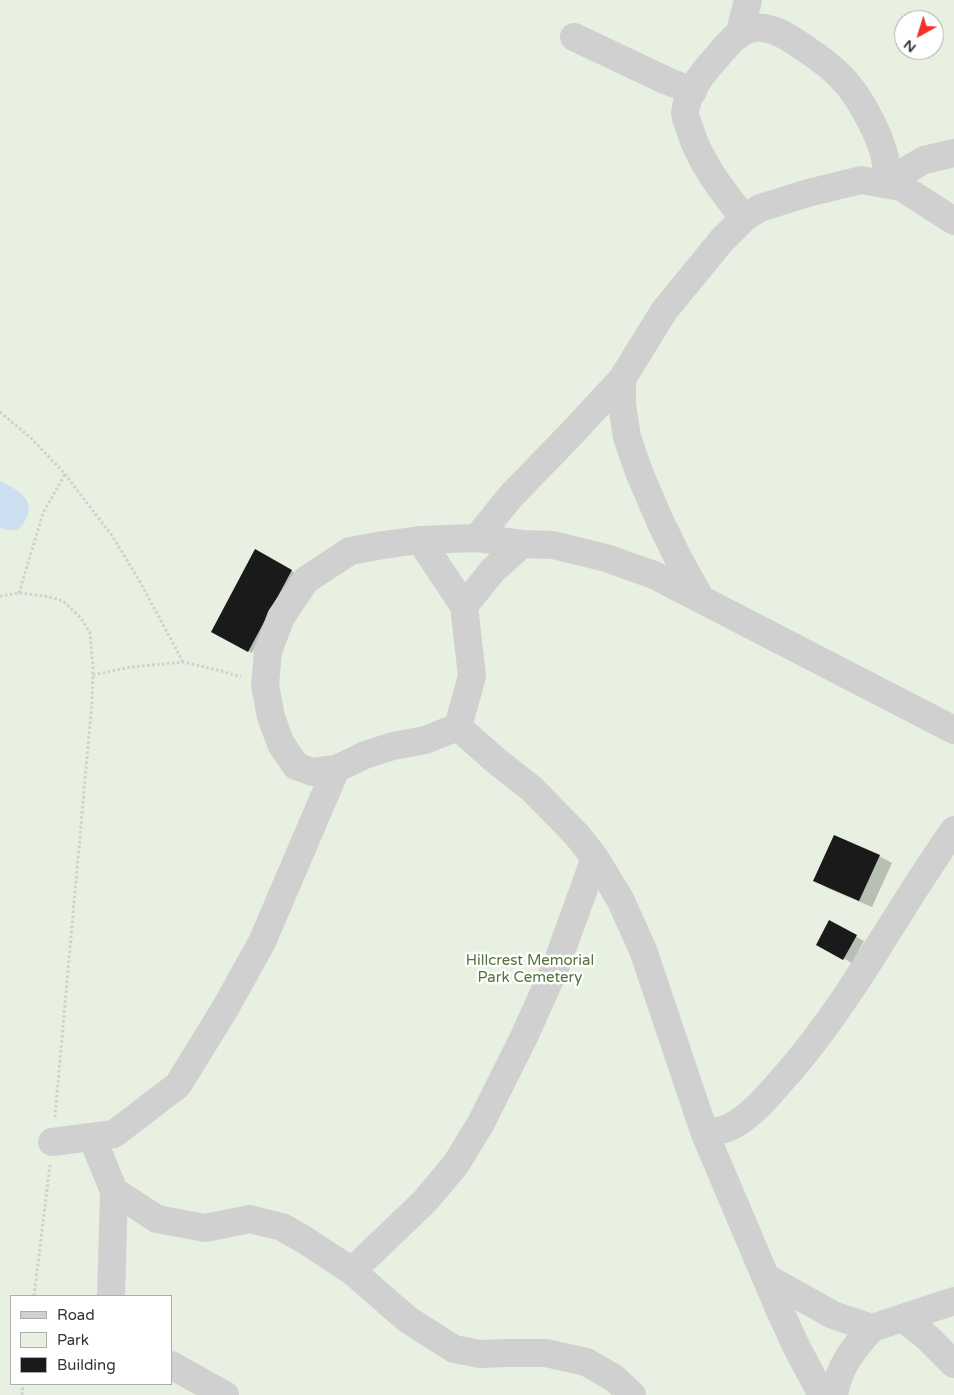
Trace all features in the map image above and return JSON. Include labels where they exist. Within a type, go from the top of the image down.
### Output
[{"type":"lane","points":[[739,35],[748,0]]},
{"type":"lane","points":[[744,218],[724,194],[705,163],[692,137],[685,114],[690,95],[704,71],[743,30],[756,27],[773,30],[790,38],[818,57],[843,78],[860,101],[883,149],[886,166],[884,184]]},
{"type":"lane","points":[[574,37],[667,82],[693,91]]},
{"type":"lane","points":[[884,184],[924,160],[954,153]]},
{"type":"lane","points":[[477,538],[511,496],[572,434],[622,379],[664,312],[722,240],[744,218],[760,208],[808,193],[861,180],[901,187],[954,221]]},
{"type":"lane","points":[[622,379],[622,405],[627,437],[639,472],[679,560],[701,599]]},
{"type":"lane","points":[[458,727],[425,740],[393,746],[366,754],[336,769],[312,772],[296,766],[281,744],[271,718],[265,685],[268,651],[281,617],[306,580],[350,551],[382,544],[420,540],[477,538],[522,544],[553,545],[606,558],[654,575],[954,730]]},
{"type":"lane","points":[[420,540],[464,606],[472,676],[458,727]]},
{"type":"lane","points":[[464,606],[493,570],[522,544]]},
{"type":"lane","points":[[458,727],[532,789],[578,836],[595,858],[620,899],[643,950],[705,1134],[797,1348],[822,1395]]},
{"type":"lane","points":[[52,1142],[114,1134],[178,1085],[226,1007],[262,942],[336,769]]},
{"type":"lane","points":[[705,1134],[733,1126],[760,1106],[812,1045],[852,990],[918,882],[954,830]]},
{"type":"lane","points":[[352,1271],[425,1201],[456,1164],[481,1123],[523,1039],[556,966],[595,858]]},
{"type":"lane","points":[[92,1137],[114,1191],[111,1295]]},
{"type":"lane","points":[[114,1191],[157,1219],[205,1228],[250,1219],[282,1227],[352,1271],[406,1319],[454,1349],[480,1354],[546,1352],[586,1362],[614,1378],[632,1395]]},
{"type":"lane","points":[[767,1278],[833,1315],[872,1328]]},
{"type":"lane","points":[[834,1395],[836,1382],[849,1355],[872,1328],[954,1301]]},
{"type":"lane","points":[[903,1318],[928,1338],[954,1364]]},
{"type":"lane","points":[[172,1366],[225,1395]]},
{"type":"path","points":[[0,412],[32,438],[65,474],[113,537],[184,662]]},
{"type":"path","points":[[20,593],[43,513],[65,474]]},
{"type":"path","points":[[0,596],[20,593],[45,596],[63,601],[81,618],[90,633],[93,675],[52,1142],[34,1295]]},
{"type":"path","points":[[93,675],[131,667],[184,662],[265,685]]},
{"type":"green space","name":"Hillcrest Memorial Park Cemetery","points":[[0,0],[954,0],[954,1395],[0,1395]]},
{"type":"water","points":[[0,481],[15,489],[28,503],[28,514],[18,530],[6,530],[0,527]]},
{"type":"building","points":[[255,549],[292,570],[248,652],[211,632]]},
{"type":"building","points":[[834,835],[880,855],[859,901],[813,881]]},
{"type":"building","points":[[829,920],[857,935],[843,960],[816,945]]}]
